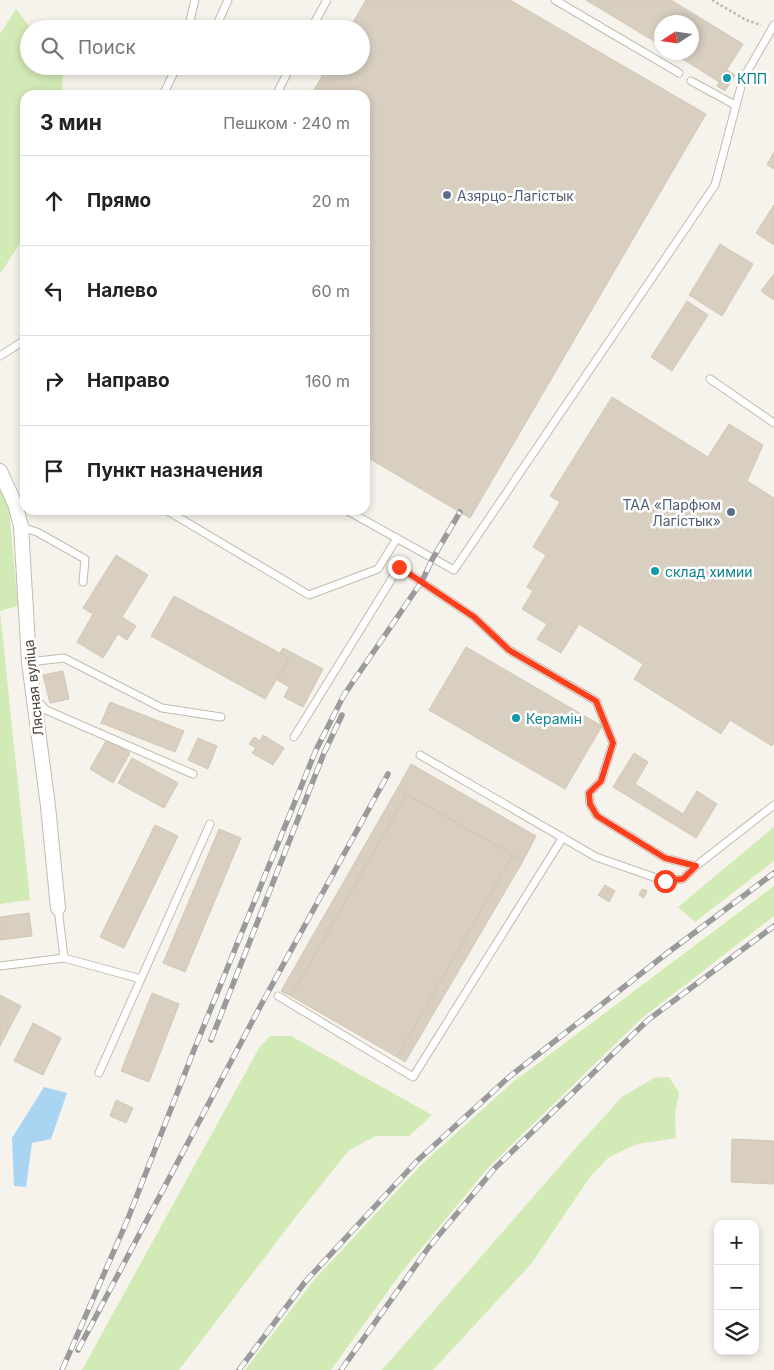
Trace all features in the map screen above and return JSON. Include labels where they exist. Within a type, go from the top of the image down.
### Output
[{"type":"street","name":"Лясная вуліца","points":[[0,471],[15,504],[21,526],[28,662],[48,806],[58,908]]},
{"type":"lane","points":[[190,20],[195,0]]},
{"type":"lane","points":[[219,20],[228,0]]},
{"type":"lane","points":[[316,20],[326,0]]},
{"type":"lane","points":[[555,0],[679,73]]},
{"type":"lane","points":[[355,515],[454,570],[715,185],[743,79],[773,27]]},
{"type":"lane","points":[[165,90],[172,75]]},
{"type":"lane","points":[[279,90],[286,75]]},
{"type":"lane","points":[[691,81],[735,105]]},
{"type":"lane","points":[[0,356],[20,343]]},
{"type":"lane","points":[[710,380],[774,423]]},
{"type":"lane","points":[[174,515],[309,595],[378,569],[397,538]]},
{"type":"lane","points":[[21,526],[37,532],[85,559],[83,582]]},
{"type":"lane","points":[[294,737],[399,567],[474,617],[509,650],[596,701],[613,743],[601,781],[589,793],[590,804],[597,816],[665,858],[696,866]]},
{"type":"lane","points":[[28,662],[64,658],[162,708],[221,717]]},
{"type":"lane","points":[[32,695],[46,710],[193,774]]},
{"type":"lane","points":[[420,755],[596,857],[665,881],[683,879],[696,866],[774,805]]},
{"type":"lane","points":[[99,1073],[210,824]]},
{"type":"lane","points":[[278,996],[413,1077],[563,837]]},
{"type":"lane","points":[[58,908],[64,958]]},
{"type":"lane","points":[[0,966],[64,958],[141,979]]},
{"type":"path","points":[[712,0],[746,20],[773,27]]},
{"type":"green space","points":[[16,9],[24,20],[20,20],[20,75],[63,75],[62,90],[20,90],[20,244],[0,274],[0,34]]},
{"type":"green space","points":[[0,488],[9,509],[18,606],[0,611]]},
{"type":"green space","points":[[0,611],[30,900],[0,904]]},
{"type":"green space","points":[[774,827],[774,861],[695,922],[678,907]]},
{"type":"green space","points":[[774,886],[774,916],[641,1019],[488,1168],[401,1273],[331,1370],[245,1370],[314,1280],[423,1163],[513,1082]]},
{"type":"green space","points":[[270,1036],[291,1036],[432,1115],[409,1136],[376,1136],[349,1150],[179,1370],[82,1370],[259,1048]]},
{"type":"green space","points":[[669,1077],[679,1093],[675,1114],[676,1138],[637,1144],[609,1157],[590,1177],[531,1264],[433,1370],[382,1370],[623,1096],[654,1078]]},
{"type":"water","points":[[44,1087],[67,1093],[51,1139],[32,1143],[26,1187],[14,1186],[12,1138]]},
{"type":"building","points":[[366,0],[510,0],[706,114],[470,518],[370,459],[370,90],[314,90],[323,75],[370,75],[370,20],[354,20]]},
{"type":"building","points":[[586,0],[671,0],[696,15],[654,15],[654,41]]},
{"type":"building","points":[[699,17],[743,44],[719,82],[685,60],[699,60]]},
{"type":"building","name":"КПП","points":[[727,70],[735,75],[725,91],[717,86]]},
{"type":"building","points":[[774,152],[774,169],[767,165]]},
{"type":"building","points":[[774,205],[774,245],[756,233]]},
{"type":"building","points":[[720,244],[753,264],[722,316],[689,295]]},
{"type":"building","points":[[774,274],[774,300],[761,291]]},
{"type":"building","points":[[687,301],[708,315],[672,371],[651,357]]},
{"type":"building","name":"склад химии","points":[[612,397],[708,457],[729,424],[763,445],[747,481],[774,498],[774,743],[772,746],[730,720],[721,734],[634,679],[643,664],[579,624],[561,653],[537,639],[547,624],[522,609],[533,591],[527,587],[546,555],[533,547],[560,502],[550,496]]},
{"type":"building","points":[[116,555],[148,575],[122,617],[136,626],[127,640],[118,634],[103,658],[77,642],[93,614],[83,608]]},
{"type":"building","points":[[174,596],[289,658],[265,699],[151,636]]},
{"type":"building","name":"Керамін","points":[[466,647],[602,726],[565,789],[429,710]]},
{"type":"building","points":[[283,648],[323,669],[303,707],[284,697],[289,687],[277,680],[289,658],[280,653]]},
{"type":"building","points":[[63,671],[69,699],[50,703],[43,675]]},
{"type":"building","points":[[110,702],[184,731],[175,752],[101,723]]},
{"type":"building","points":[[263,735],[284,748],[273,765],[252,753],[256,748],[249,744],[254,737],[260,741]]},
{"type":"building","points":[[198,738],[217,746],[208,769],[188,760]]},
{"type":"building","points":[[107,739],[130,753],[113,783],[90,769]]},
{"type":"building","points":[[634,753],[648,762],[635,784],[683,814],[697,791],[717,804],[696,838],[613,787]]},
{"type":"building","points":[[132,758],[178,783],[164,808],[118,783]]},
{"type":"building","points":[[411,764],[536,836],[523,861],[397,789]]},
{"type":"building","points":[[397,789],[407,794],[291,996],[281,991]]},
{"type":"building","points":[[407,794],[513,855],[397,1057],[291,996]]},
{"type":"building","points":[[155,825],[178,836],[124,948],[100,937]]},
{"type":"building","points":[[219,829],[241,838],[185,972],[163,963]]},
{"type":"building","points":[[513,855],[523,861],[405,1062],[397,1057]]},
{"type":"building","points":[[605,885],[615,891],[609,902],[598,895]]},
{"type":"building","points":[[642,889],[647,891],[644,898],[639,895]]},
{"type":"building","points":[[29,913],[32,936],[0,940],[0,917]]},
{"type":"building","points":[[152,993],[179,1004],[149,1082],[121,1071]]},
{"type":"building","points":[[0,995],[21,1006],[0,1046]]},
{"type":"building","points":[[33,1023],[61,1038],[43,1075],[14,1061]]},
{"type":"building","points":[[116,1100],[133,1108],[126,1123],[110,1116]]},
{"type":"building","points":[[732,1139],[774,1141],[774,1184],[731,1182]]},
{"type":"railway","points":[[62,1370],[127,1221],[194,1050],[316,750],[344,695],[422,581],[460,512]]},
{"type":"railway","points":[[211,1040],[324,753],[342,715]]},
{"type":"railway","points":[[78,1350],[261,1005],[388,774]]},
{"type":"railway","points":[[239,1370],[305,1282],[417,1161],[509,1077],[666,954],[774,873]]},
{"type":"railway","points":[[341,1370],[429,1247],[495,1168],[648,1020],[774,926]]},
{"type":"place","name":"КПП","points":[[727,78]]},
{"type":"place","name":"Азярцо-Лагістык","points":[[447,195]]},
{"type":"place","name":"ТАА «Парфюм Лагістык»","points":[[731,512]]},
{"type":"place","name":"склад химии","points":[[655,571]]},
{"type":"place","name":"Керамін","points":[[516,718]]},
{"type":"route","points":[[399,567],[474,617],[509,650],[596,701],[613,743],[601,781],[589,793],[590,804],[597,816],[665,858],[696,866],[683,879],[665,881]]}]
